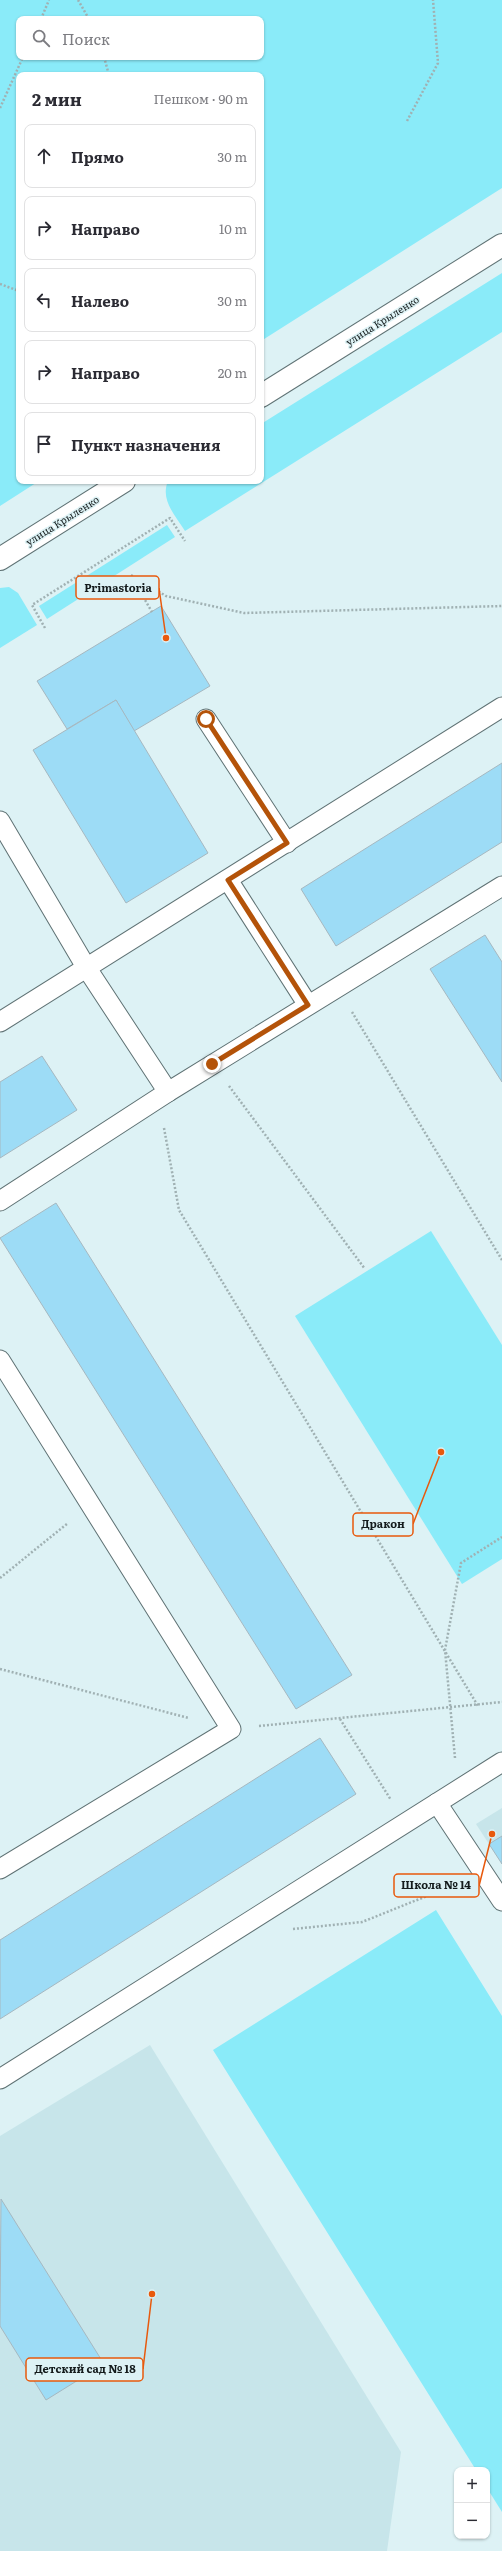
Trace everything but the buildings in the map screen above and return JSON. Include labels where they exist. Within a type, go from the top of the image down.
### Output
[{"type":"street","name":"улица Крыленко","points":[[264,394],[502,245]]},
{"type":"street","name":"улица Крыленко","points":[[0,559],[119,484]]},
{"type":"lane","points":[[0,1022],[502,707]]},
{"type":"lane","points":[[206,719],[287,843]]},
{"type":"lane","points":[[0,821],[163,1095]]},
{"type":"lane","points":[[228,880],[308,1005]]},
{"type":"lane","points":[[0,1201],[212,1064],[502,886]]},
{"type":"lane","points":[[0,1360],[231,1729],[0,1869]]},
{"type":"lane","points":[[0,2079],[502,1762]]},
{"type":"lane","points":[[437,1803],[502,1900]]},
{"type":"path","points":[[42,16],[49,0]]},
{"type":"path","points":[[78,0],[87,16]]},
{"type":"path","points":[[407,121],[438,63],[434,0]]},
{"type":"path","points":[[16,72],[22,60]]},
{"type":"path","points":[[105,60],[108,72]]},
{"type":"path","points":[[0,108],[16,73]]},
{"type":"path","points":[[0,284],[16,290]]},
{"type":"path","points":[[46,628],[32,606],[163,522],[170,518],[184,541]]},
{"type":"path","points":[[152,612],[131,576],[166,596],[244,613],[502,606]]},
{"type":"path","points":[[337,988],[502,1260]]},
{"type":"path","points":[[212,1064],[365,1269]]},
{"type":"path","points":[[163,1095],[179,1210],[478,1706]]},
{"type":"path","points":[[0,1578],[90,1505]]},
{"type":"path","points":[[458,1790],[445,1650],[461,1563],[502,1537]]},
{"type":"path","points":[[0,1669],[231,1729],[451,1709],[502,1702]]},
{"type":"path","points":[[340,1719],[406,1823]]},
{"type":"path","points":[[251,1920],[258,1932],[362,1922],[432,1894]]},
{"type":"shaded area","points":[[0,0],[502,0],[502,188],[264,339],[264,72],[16,72],[16,484],[34,484],[0,506]]},
{"type":"shaded area","points":[[502,273],[502,332],[264,481],[264,422]]},
{"type":"shaded area","points":[[167,484],[260,484],[185,531],[167,501]]},
{"type":"shaded area","points":[[167,525],[175,537],[47,619],[39,606]]},
{"type":"shaded area","points":[[9,587],[18,593],[37,625],[0,648],[0,588]]},
{"type":"shaded area","points":[[431,1231],[502,1345],[502,1559],[462,1584],[295,1316]]},
{"type":"shaded area","points":[[502,1808],[502,1864],[476,1824]]},
{"type":"shaded area","points":[[436,1910],[502,2016],[502,2512],[490,2493],[490,2467],[474,2467],[213,2050]]},
{"type":"shaded area","points":[[150,2045],[401,2452],[387,2551],[0,2551],[0,2136]]},
{"type":"place","name":"Primastoria","points":[[166,638]]},
{"type":"place","name":"Дракон","points":[[441,1452]]},
{"type":"place","name":"Школа № 14","points":[[492,1834]]},
{"type":"place","name":"Детский сад № 18","points":[[152,2294]]},
{"type":"route","points":[[206,719],[287,843],[228,880],[308,1005],[212,1064]]}]
